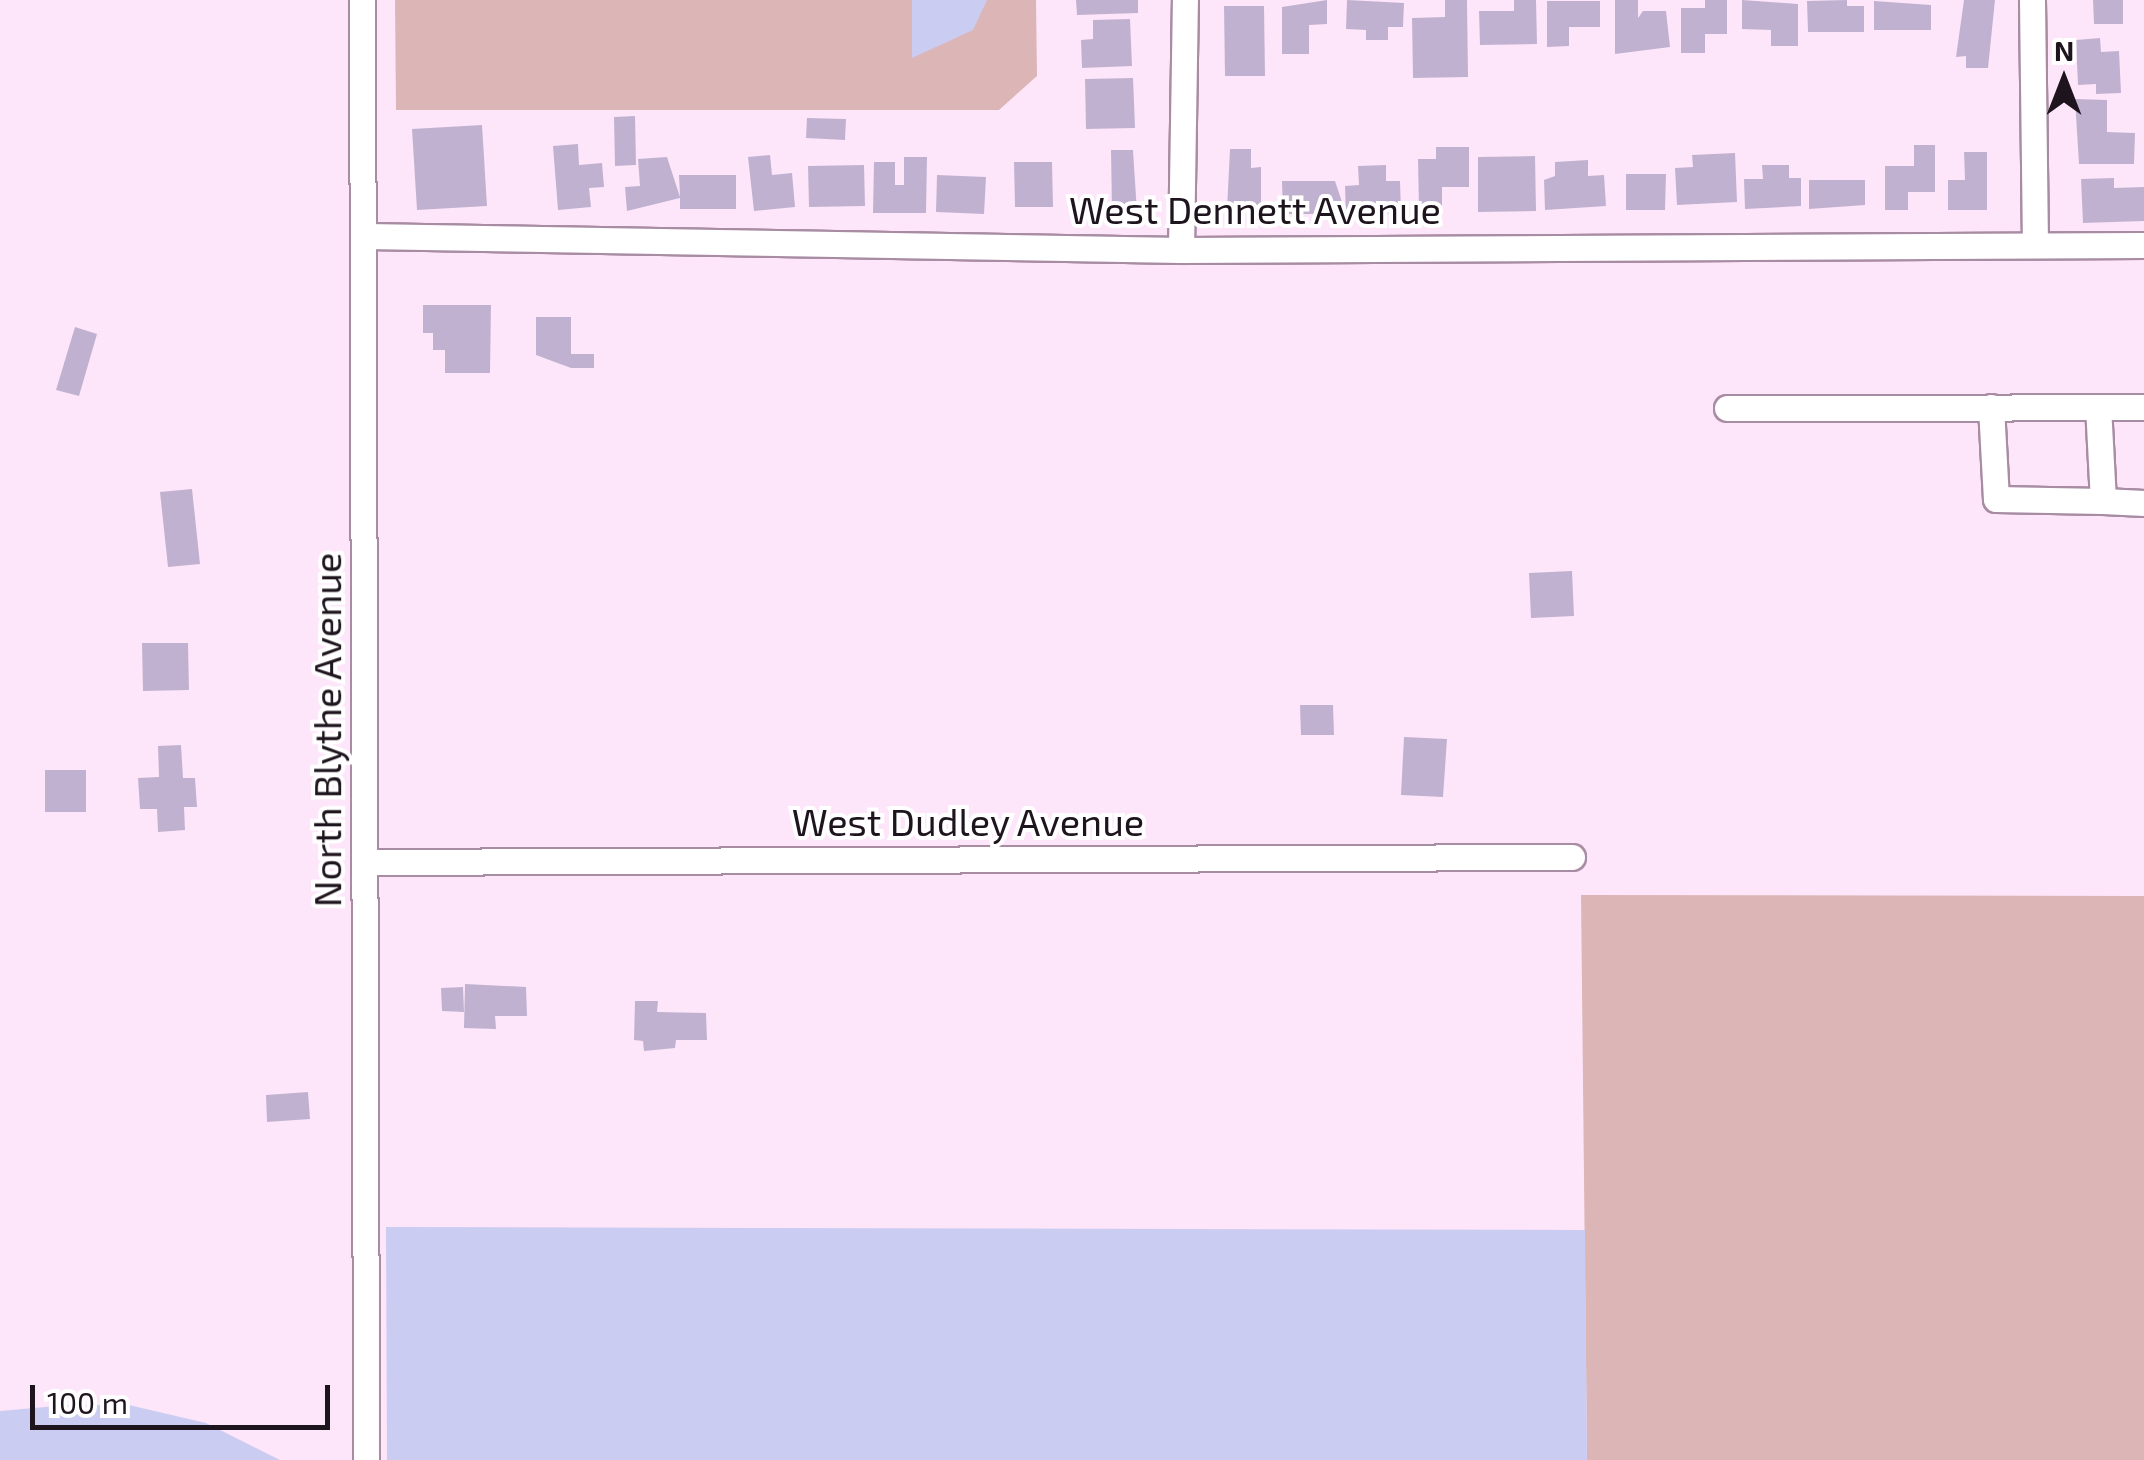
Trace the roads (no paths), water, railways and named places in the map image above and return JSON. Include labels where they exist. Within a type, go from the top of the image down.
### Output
[{"type":"street","name":"North Blythe Avenue","points":[[362,0],[366,236],[366,1460]]},
{"type":"street","points":[[1181,250],[1184,0]]},
{"type":"street","points":[[2032,0],[2035,244]]},
{"type":"street","name":"West Dennett Avenue","points":[[366,236],[1181,250],[2144,244]]},
{"type":"street","points":[[1991,407],[1996,499],[2144,503]]},
{"type":"street","points":[[2098,407],[2102,501]]},
{"type":"street","points":[[1727,408],[2144,407]]},
{"type":"street","name":"West Dudley Avenue","points":[[364,862],[1572,858]]},
{"type":"water","points":[[912,0],[987,0],[973,30],[912,58]]},
{"type":"water","points":[[386,1227],[1585,1230],[1587,1460],[387,1460]]},
{"type":"water","points":[[129,1405],[206,1423],[280,1460],[0,1460],[0,1411]]}]
